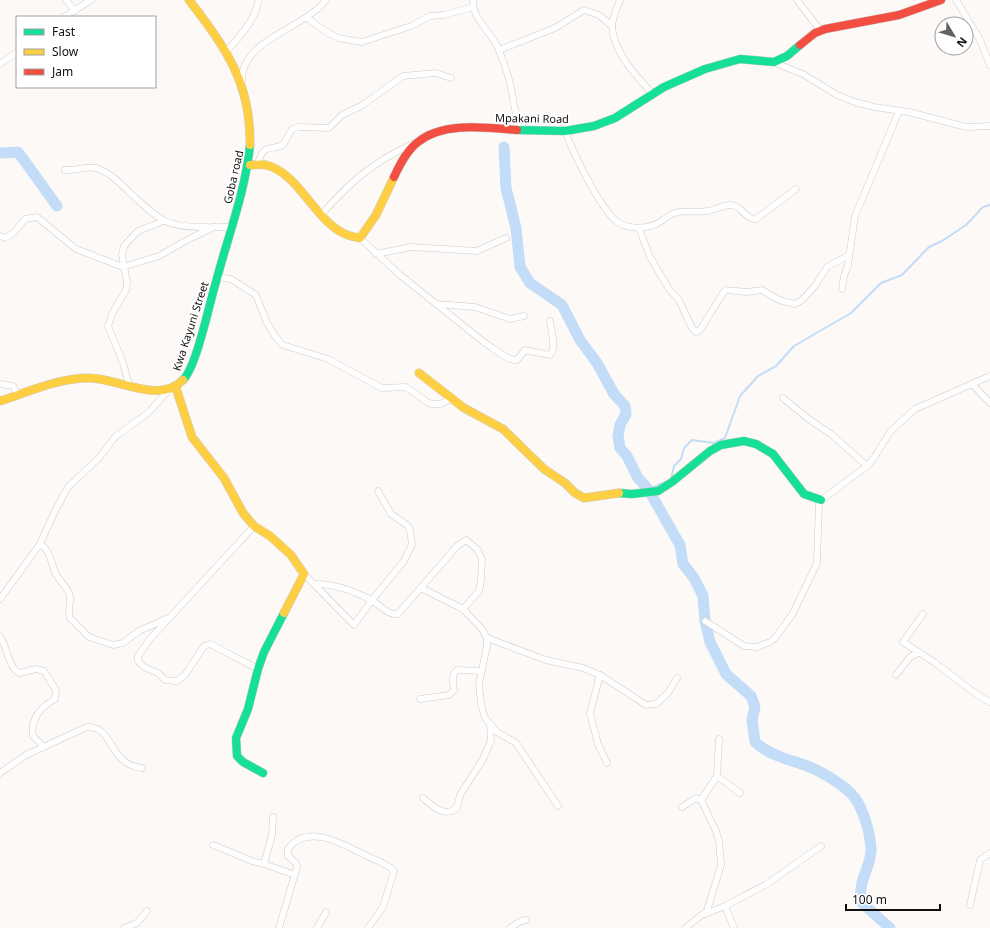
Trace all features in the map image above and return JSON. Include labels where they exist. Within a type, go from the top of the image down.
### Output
[{"type":"street","points":[[66,0],[75,11]]},
{"type":"street","points":[[66,16],[91,0]]},
{"type":"street","name":"Goba road","points":[[190,0],[226,52],[242,84],[250,113],[254,164],[217,278]]},
{"type":"street","points":[[226,52],[250,20],[256,10],[258,0]]},
{"type":"street","points":[[242,84],[244,65],[254,54],[271,38],[307,18],[326,0]]},
{"type":"street","points":[[612,26],[620,0]]},
{"type":"street","points":[[797,0],[820,30]]},
{"type":"street","points":[[772,62],[788,55],[820,30],[889,19],[924,9],[941,0]]},
{"type":"street","points":[[956,0],[979,38],[990,65]]},
{"type":"street","points":[[307,18],[332,35],[352,42],[362,42],[412,26],[430,16],[453,13],[472,2],[478,21],[491,35],[499,50],[507,72],[516,115],[524,130]]},
{"type":"street","points":[[499,50],[555,28],[584,10],[599,15],[612,26],[623,58],[653,94]]},
{"type":"street","points":[[0,64],[16,53]]},
{"type":"street","name":"Mpakani Road","points":[[360,238],[371,224],[409,152],[418,142],[428,136],[451,130],[489,128],[564,131],[608,121],[653,94],[689,75],[738,60],[748,59],[772,62]]},
{"type":"street","points":[[772,62],[803,74],[844,98],[874,107],[900,111],[966,127],[990,126]]},
{"type":"street","points":[[254,164],[261,152],[266,148],[283,145],[292,129],[299,127],[329,128],[342,115],[361,106],[403,76],[436,73],[451,78]]},
{"type":"street","points":[[842,289],[855,216],[900,111]]},
{"type":"street","points":[[564,131],[591,184],[610,214],[621,224],[638,228],[652,226],[668,216],[680,212],[708,211],[730,204],[737,207],[750,219],[756,219],[796,189]]},
{"type":"street","points":[[322,214],[346,186],[363,172],[394,152],[418,142]]},
{"type":"street","points":[[254,164],[263,163],[282,174],[341,231],[353,238],[360,238],[376,254],[436,304],[485,343],[511,361],[520,358],[524,350],[550,355],[552,353],[553,349],[550,321]]},
{"type":"street","points":[[66,170],[90,168],[102,171],[117,180],[164,221],[180,227],[223,228],[233,226]]},
{"type":"street","points":[[0,236],[6,238],[14,232],[25,219],[37,218],[76,249],[123,266],[159,256],[189,239],[206,233],[214,227]]},
{"type":"street","points":[[129,385],[124,363],[110,335],[108,326],[112,314],[126,290],[127,282],[123,266],[123,250],[130,238],[138,231],[164,221]]},
{"type":"street","points":[[638,228],[650,257],[670,289],[679,300],[692,328],[696,332],[700,330],[725,290],[747,292],[762,290],[779,300],[795,304],[802,300],[815,286],[827,267],[849,256]]},
{"type":"street","points":[[376,254],[410,247],[477,251],[506,238]]},
{"type":"street","points":[[217,278],[231,279],[256,295],[267,323],[283,345],[328,359],[382,388],[406,387],[432,404],[440,404],[451,399]]},
{"type":"street","name":"Kwa Kayuni Street","points":[[172,390],[183,382],[188,374],[217,278]]},
{"type":"street","points":[[436,304],[475,307],[510,319],[524,316]]},
{"type":"street","points":[[419,372],[451,399],[478,417],[503,429],[544,469],[580,497],[593,498],[618,493],[643,493],[658,491],[672,482],[710,451],[721,445],[744,442],[756,444],[773,454],[804,494],[820,500]]},
{"type":"street","points":[[705,622],[744,646],[757,647],[770,642],[775,638],[792,615],[817,563],[818,506],[820,500],[867,466],[874,458],[890,432],[905,417],[921,406],[990,376]]},
{"type":"street","points":[[0,401],[71,380],[88,378],[104,379],[151,391],[172,390]]},
{"type":"street","points":[[0,384],[13,386],[18,395]]},
{"type":"street","points":[[972,384],[990,403]]},
{"type":"street","points":[[172,390],[192,437],[214,463],[243,513],[254,526],[270,536],[291,555],[304,574],[316,584],[354,625],[372,600],[404,561],[412,544],[410,530],[407,525],[391,514],[378,491]]},
{"type":"street","points":[[0,599],[40,544],[68,487],[99,458],[115,438],[149,412],[172,390]]},
{"type":"street","points":[[783,398],[810,420],[831,434],[867,466]]},
{"type":"street","points":[[254,526],[170,618],[138,656],[138,660],[144,667],[158,673],[166,680],[177,681],[185,675],[204,646],[210,644],[258,669]]},
{"type":"street","points":[[316,584],[337,587],[372,600],[390,613],[398,614],[457,546],[466,540],[477,549],[482,559],[479,591],[463,609]]},
{"type":"street","points":[[40,544],[48,552],[57,576],[68,590],[70,603],[68,615],[89,638],[107,643],[119,644],[139,632],[170,618]]},
{"type":"street","points":[[263,774],[243,762],[237,756],[236,738],[248,710],[258,669],[274,629],[304,574]]},
{"type":"street","points":[[421,588],[463,609],[482,629],[487,638],[479,684],[480,704],[485,718],[497,732],[516,743],[558,806]]},
{"type":"street","points":[[923,614],[903,642],[934,662],[979,696],[990,702]]},
{"type":"street","points":[[0,637],[7,649],[14,669],[17,672],[23,673],[35,669],[44,671],[56,690],[55,699],[40,710],[33,725],[33,736],[43,746]]},
{"type":"street","points":[[487,638],[546,660],[583,668],[600,675],[646,705],[656,704],[668,693],[677,678]]},
{"type":"street","points":[[896,675],[910,657],[918,652]]},
{"type":"street","points":[[420,699],[449,695],[454,690],[454,672],[458,670],[481,672]]},
{"type":"street","points":[[600,675],[590,713],[598,744],[606,763]]},
{"type":"street","points":[[423,798],[442,812],[452,812],[457,808],[460,795],[491,741],[490,725]]},
{"type":"street","points":[[0,773],[26,755],[43,746],[87,727],[93,727],[102,732],[123,762],[128,766],[142,768]]},
{"type":"street","points":[[701,800],[717,776],[719,740]]},
{"type":"street","points":[[717,776],[740,793]]},
{"type":"street","points":[[682,807],[696,798],[701,800],[716,831],[721,854],[718,876],[708,911],[705,914]]},
{"type":"street","points":[[264,864],[272,835],[273,818]]},
{"type":"street","points":[[279,928],[297,865],[288,856],[288,849],[299,839],[308,836],[328,838],[392,869],[394,874],[387,889],[383,907],[368,928]]},
{"type":"street","points":[[213,845],[252,861],[295,875]]},
{"type":"street","points":[[685,928],[705,914],[725,906],[767,884],[821,846]]},
{"type":"street","points":[[970,905],[980,860],[990,853]]},
{"type":"street","points":[[725,906],[734,928]]},
{"type":"street","points":[[124,928],[137,923],[147,911]]},
{"type":"street","points":[[317,928],[326,912]]},
{"type":"street","points":[[510,928],[521,921],[526,920]]},
{"type":"waterway","points":[[504,147],[506,188],[516,228],[520,267],[530,283],[562,305],[580,340],[597,363],[614,394],[625,406],[626,414],[620,425],[618,436],[620,448],[627,456],[638,478],[648,489],[680,545],[683,564],[694,578],[703,596],[705,621],[710,642],[726,674],[751,696],[755,707],[752,720],[755,742],[773,754],[807,766],[826,775],[851,793],[858,803],[866,822],[871,848],[870,859],[862,884],[861,902],[890,928]]},
{"type":"waterway","points":[[0,153],[18,152],[57,206]]},
{"type":"waterway","points":[[671,480],[674,466],[681,459],[684,448],[692,440],[714,443],[725,438],[740,396],[758,376],[776,366],[794,346],[851,313],[881,283],[902,275],[929,247],[942,241],[966,225],[983,207],[990,205]]},
{"type":"waterway","points":[[649,489],[665,482]]},
{"type":"traffic: fast","points":[[517,130],[565,131],[594,126],[615,118],[664,87],[705,69],[740,59],[774,62],[787,56],[800,45]]},
{"type":"traffic: fast","points":[[183,380],[188,373],[198,349],[240,197],[248,163],[250,145]]},
{"type":"traffic: fast","points":[[619,493],[632,494],[658,491],[672,482],[710,451],[721,445],[744,441],[756,444],[773,454],[804,494],[821,500]]},
{"type":"traffic: fast","points":[[263,773],[243,762],[237,756],[236,738],[248,709],[264,652],[284,613]]},
{"type":"traffic: slow","points":[[189,0],[214,34],[234,67],[246,103],[250,145]]},
{"type":"traffic: slow","points":[[250,165],[266,165],[278,170],[288,177],[324,218],[334,227],[347,235],[360,238],[376,215],[394,177]]},
{"type":"traffic: slow","points":[[419,373],[464,408],[503,429],[544,469],[565,483],[575,493],[584,498],[619,493]]},
{"type":"traffic: slow","points":[[0,401],[66,380],[89,378],[101,379],[150,390],[162,390],[173,387],[183,380]]},
{"type":"traffic: slow","points":[[176,388],[192,437],[224,478],[243,513],[254,526],[270,536],[291,555],[304,574],[284,613]]},
{"type":"traffic: jam","points":[[800,45],[815,33],[825,29],[899,15],[941,0]]},
{"type":"traffic: jam","points":[[394,177],[401,162],[410,149],[428,135],[453,128],[466,127],[517,130]]}]
